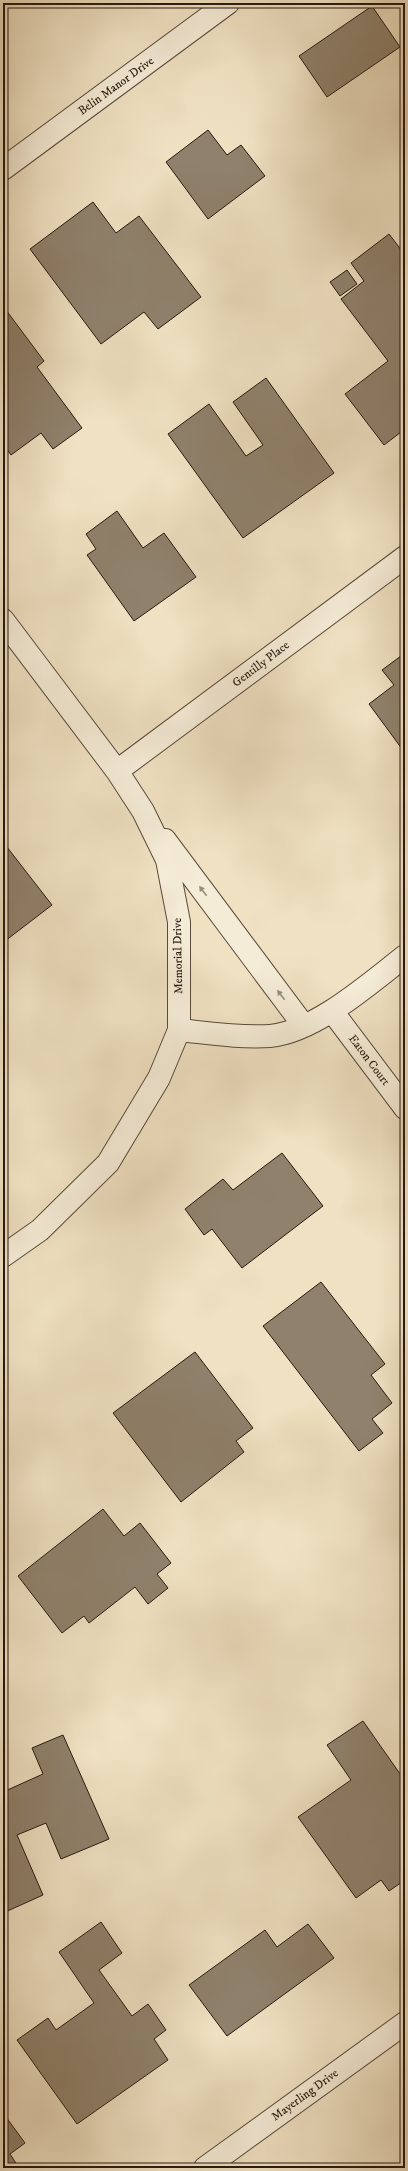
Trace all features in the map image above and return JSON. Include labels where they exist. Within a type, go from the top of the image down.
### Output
[{"type":"street","name":"Belin Manor Drive","points":[[3,168],[228,3]]},
{"type":"street","name":"Gentilly Place","points":[[117,771],[405,557]]},
{"type":"street","name":"Memorial Drive","points":[[3,620],[117,771],[143,811],[167,860],[179,922],[179,1030],[159,1078],[108,1163],[40,1230],[3,1256]]},
{"type":"street","points":[[143,811],[304,1026]]},
{"type":"street","points":[[179,1030],[240,1036],[272,1036],[304,1026],[332,1011],[405,956]]},
{"type":"street","name":"Eaton Court","points":[[332,1011],[405,1108]]},
{"type":"street","name":"Mayerling Drive","points":[[205,2168],[405,2023]]},
{"type":"building","points":[[372,6],[400,47],[327,97],[299,56]]},
{"type":"building","points":[[208,130],[227,155],[241,145],[265,176],[208,219],[166,162]]},
{"type":"building","points":[[93,202],[116,233],[139,216],[201,297],[158,329],[144,312],[101,344],[30,249]]},
{"type":"building","points":[[389,234],[405,255],[405,429],[384,445],[345,394],[388,361],[341,299],[364,281],[351,263]]},
{"type":"building","points":[[347,270],[357,284],[340,296],[330,282]]},
{"type":"building","points":[[3,306],[44,361],[37,367],[82,428],[53,449],[41,433],[11,455],[3,444]]},
{"type":"building","points":[[266,378],[334,473],[243,538],[168,434],[209,404],[246,456],[263,445],[233,402]]},
{"type":"building","points":[[117,511],[143,548],[164,533],[196,577],[134,621],[87,555],[96,549],[86,534]]},
{"type":"building","points":[[405,653],[405,753],[369,704],[394,685],[382,670]]},
{"type":"building","points":[[3,842],[52,905],[5,941],[3,940]]},
{"type":"building","points":[[282,1153],[323,1206],[242,1268],[212,1229],[204,1235],[185,1209],[223,1179],[233,1190]]},
{"type":"building","points":[[321,1282],[385,1364],[371,1375],[392,1403],[372,1419],[383,1433],[359,1451],[263,1326]]},
{"type":"building","points":[[195,1352],[253,1428],[236,1441],[244,1452],[181,1502],[113,1413]]},
{"type":"building","points":[[103,1509],[124,1536],[140,1523],[171,1563],[157,1574],[168,1588],[148,1604],[135,1587],[89,1623],[84,1616],[62,1633],[18,1576]]},
{"type":"building","points":[[363,1721],[405,1781],[405,1880],[389,1891],[381,1880],[356,1898],[298,1817],[351,1780],[327,1745]]},
{"type":"building","points":[[63,1735],[109,1839],[61,1859],[46,1823],[17,1835],[43,1895],[3,1913],[3,1792],[43,1774],[32,1748]]},
{"type":"building","points":[[101,1922],[122,1953],[99,1970],[132,2016],[148,2004],[166,2030],[154,2039],[168,2060],[77,2124],[17,2040],[48,2018],[56,2030],[94,2003],[59,1952]]},
{"type":"building","points":[[308,1924],[334,1958],[227,2036],[189,1985],[265,1930],[277,1947]]},
{"type":"building","points":[[3,2113],[25,2143],[10,2154],[19,2168],[3,2168]]}]
